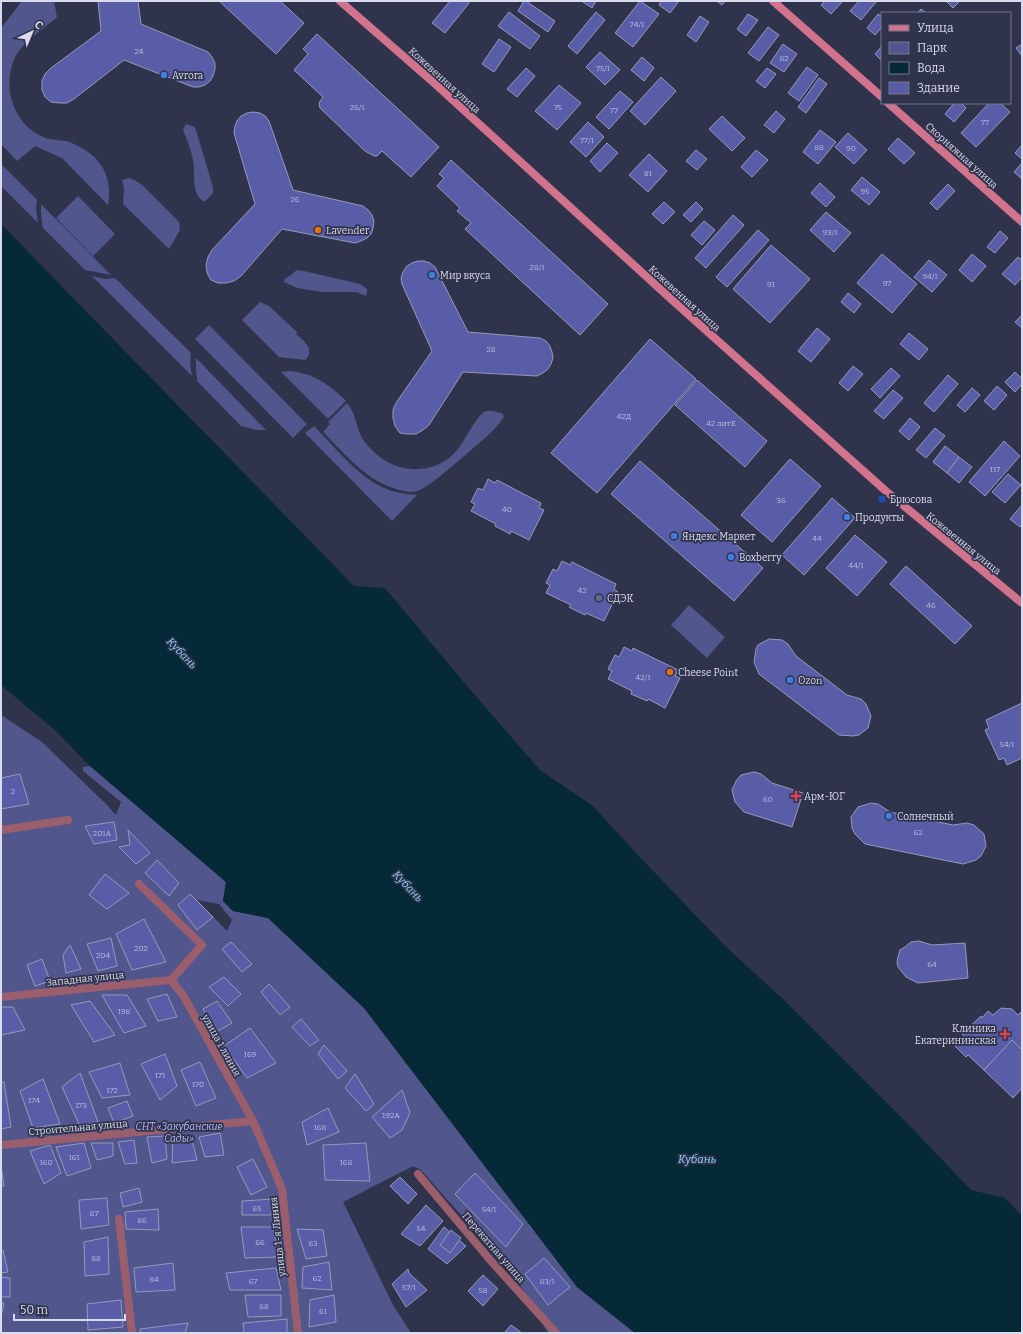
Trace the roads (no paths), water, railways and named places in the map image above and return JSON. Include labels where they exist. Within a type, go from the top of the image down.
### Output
[{"type":"main road","name":"Кожевенная улица","points":[[340,1],[433,82],[671,299],[887,492],[1022,603]]},
{"type":"main road","points":[[773,1],[881,97]]},
{"type":"main road","name":"Скорняжная улица","points":[[889,104],[1022,222]]},
{"type":"street","points":[[1,830],[68,820]]},
{"type":"street","points":[[139,884],[202,945],[170,980]]},
{"type":"street","name":"Западная улица","points":[[1,997],[170,980]]},
{"type":"street","name":"улица 1 линия","points":[[170,980],[183,995],[253,1121]]},
{"type":"street","name":"Строительная улица","points":[[1,1145],[253,1121]]},
{"type":"street","name":"улица 1-я Линия","points":[[253,1121],[282,1189],[298,1333]]},
{"type":"street","name":"Перекатная улица","points":[[418,1174],[491,1261],[556,1333]]},
{"type":"street","points":[[119,1219],[132,1333]]},
{"type":"water","name":"Кубань","points":[[1,224],[354,586],[385,588],[540,770],[593,806],[724,945],[785,1001],[906,1122],[971,1190],[1005,1198],[1022,1216],[1022,1333],[635,1333],[577,1287],[364,1008],[268,918],[233,911],[223,901],[226,882],[90,766],[57,732],[1,685]]},
{"type":"place","name":"Avrora","points":[[164,75]]},
{"type":"place","name":"Lavender","points":[[318,230]]},
{"type":"place","name":"Мир вкуса","points":[[432,275]]},
{"type":"place","name":"Брюсова","points":[[882,499]]},
{"type":"place","name":"Продукты","points":[[847,517]]},
{"type":"place","name":"Яндекс Маркет","points":[[674,536]]},
{"type":"place","name":"Boxberry","points":[[731,557]]},
{"type":"place","name":"СДЭК","points":[[599,598]]},
{"type":"place","name":"Cheese Point","points":[[670,672]]},
{"type":"place","name":"Ozon","points":[[790,680]]},
{"type":"place","name":"Арм-ЮГ","points":[[796,796]]},
{"type":"place","name":"Солнечный","points":[[889,816]]},
{"type":"place","name":"Клиника Екатерининская","points":[[1005,1034]]},
{"type":"park label","name":"СНТ «Закубанские Сады»","points":[[179,1132]]}]
